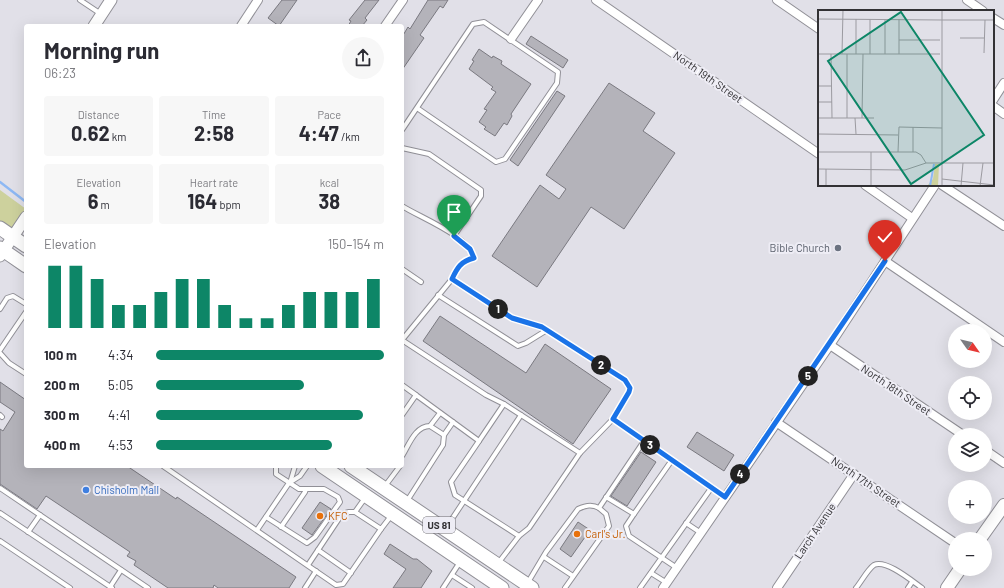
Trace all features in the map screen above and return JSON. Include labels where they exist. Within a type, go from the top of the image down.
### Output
[{"type":"main road","points":[[0,228],[24,245]]},
{"type":"main road","points":[[1,252],[24,265]]},
{"type":"main road","name":"US 81","points":[[325,468],[502,588]]},
{"type":"main road","name":"US 81","points":[[359,469],[405,503],[528,587]]},
{"type":"main road","points":[[985,532],[1004,505]]},
{"type":"main road","points":[[947,588],[955,576]]},
{"type":"street","points":[[95,24],[111,0]]},
{"type":"street","points":[[242,24],[258,0]]},
{"type":"street","points":[[386,24],[403,0]]},
{"type":"street","points":[[511,39],[538,0]]},
{"type":"street","name":"North 19th Street","points":[[596,0],[818,153]]},
{"type":"street","points":[[776,0],[818,28]]},
{"type":"street","points":[[967,0],[982,10]]},
{"type":"street","points":[[994,19],[1004,25]]},
{"type":"street","points":[[994,98],[1004,83]]},
{"type":"street","points":[[994,107],[1004,114]]},
{"type":"street","points":[[866,186],[912,218]]},
{"type":"street","points":[[665,585],[830,344],[934,186]]},
{"type":"street","points":[[944,186],[1004,226]]},
{"type":"street","points":[[1,252],[24,220]]},
{"type":"street","points":[[885,261],[1004,342]]},
{"type":"street","name":"North 18th Street","points":[[830,344],[953,428]]},
{"type":"street","name":"North 17th Street","points":[[776,422],[948,538]]},
{"type":"street","points":[[992,455],[1004,463]]},
{"type":"street","name":"Larch Avenue","points":[[777,588],[854,474]]},
{"type":"lane","points":[[80,0],[101,14]]},
{"type":"lane","points":[[404,127],[473,24],[484,22],[558,72],[557,83],[505,159],[496,162],[417,108]]},
{"type":"lane","points":[[404,148],[429,154],[481,190],[481,196],[454,236]]},
{"type":"lane","points":[[404,207],[454,236],[470,249],[474,258],[465,260],[458,266],[452,279],[404,338]]},
{"type":"lane","points":[[404,270],[421,282]]},
{"type":"lane","points":[[452,279],[512,318],[547,330],[628,382],[630,388],[613,419],[580,453],[529,528],[519,536],[497,565]]},
{"type":"lane","points":[[438,295],[518,346],[526,343],[547,330]]},
{"type":"lane","points":[[0,309],[7,298],[13,296],[24,303]]},
{"type":"lane","points":[[24,315],[0,352],[9,363],[24,373]]},
{"type":"lane","points":[[404,341],[486,395],[504,404],[580,453]]},
{"type":"lane","points":[[404,387],[479,441]]},
{"type":"lane","points":[[404,412],[416,396]]},
{"type":"lane","points":[[504,404],[451,482],[456,495],[519,536]]},
{"type":"lane","points":[[430,426],[440,413]]},
{"type":"lane","points":[[446,530],[521,415]]},
{"type":"lane","points":[[613,419],[725,497]]},
{"type":"lane","points":[[405,503],[443,445],[444,435],[453,422]]},
{"type":"lane","points":[[404,453],[418,430],[425,426],[430,426],[444,435]]},
{"type":"lane","points":[[599,508],[644,441]]},
{"type":"lane","points":[[672,460],[626,526],[629,536],[677,568]]},
{"type":"lane","points":[[166,468],[339,586],[343,584],[393,514]]},
{"type":"lane","points":[[266,517],[307,543],[315,537],[340,502],[338,497],[324,489],[299,489],[276,474],[276,468]]},
{"type":"lane","points":[[257,530],[290,483],[294,468]]},
{"type":"lane","points":[[290,483],[300,476],[306,468]]},
{"type":"lane","points":[[384,488],[399,468]]},
{"type":"lane","points":[[640,588],[712,487]]},
{"type":"lane","points":[[0,488],[148,588]]},
{"type":"lane","points":[[281,527],[305,492],[306,488]]},
{"type":"lane","points":[[355,512],[366,496]]},
{"type":"lane","points":[[606,497],[634,514]]},
{"type":"lane","points":[[528,587],[546,552],[578,509],[586,505],[594,505],[606,514],[609,526],[565,588]]},
{"type":"lane","points":[[332,513],[342,514],[355,512],[381,529]]},
{"type":"lane","points":[[0,513],[111,587],[121,570]]},
{"type":"lane","points":[[308,565],[342,514]]},
{"type":"lane","points":[[28,532],[40,515]]},
{"type":"lane","points":[[686,523],[701,533]]},
{"type":"lane","points":[[0,541],[70,588]]},
{"type":"lane","points":[[318,550],[351,573]]},
{"type":"lane","points":[[544,558],[573,576]]},
{"type":"lane","points":[[443,588],[462,560]]},
{"type":"lane","points":[[856,588],[874,566],[879,564],[891,567],[922,588]]},
{"type":"lane","points":[[305,588],[316,571]]},
{"type":"lane","points":[[651,572],[665,585]]},
{"type":"lane","points":[[452,575],[470,587]]},
{"type":"lane","points":[[908,588],[912,582]]},
{"type":"green space","points":[[0,190],[24,208],[24,212],[12,230],[0,221]]},
{"type":"building","points":[[282,0],[297,0],[280,24],[276,24],[268,18]]},
{"type":"building","points":[[365,0],[379,0],[365,18],[367,20],[364,24],[349,24],[351,21],[349,20]]},
{"type":"building","points":[[428,0],[448,0],[443,8],[440,6],[420,35],[424,38],[404,67],[404,34],[408,27],[410,29]]},
{"type":"building","points":[[531,36],[568,60],[563,68],[526,44]]},
{"type":"building","points":[[479,49],[492,58],[493,56],[502,61],[501,64],[531,84],[511,114],[512,116],[507,125],[504,123],[495,136],[484,129],[486,127],[479,122],[487,110],[484,109],[496,92],[491,89],[493,87],[469,69],[474,61],[472,60]]},
{"type":"building","points":[[609,83],[655,113],[643,131],[675,153],[624,229],[591,207],[537,287],[492,256],[540,185],[559,199],[566,189],[546,175]]},
{"type":"building","points":[[557,91],[565,96],[518,166],[510,160]]},
{"type":"building","points":[[440,316],[526,373],[545,344],[611,389],[573,444],[423,341]]},
{"type":"building","name":"Chisholm Mall","points":[[0,382],[24,399],[24,468],[130,468],[176,499],[177,497],[296,577],[289,588],[218,588],[214,585],[213,588],[168,588],[134,565],[136,561],[127,556],[130,552],[46,496],[37,509],[0,484],[0,429],[3,431],[15,412],[0,402]]},
{"type":"building","points":[[697,432],[734,455],[724,471],[687,447]]},
{"type":"building","points":[[641,452],[656,462],[627,506],[611,496]]},
{"type":"building","points":[[320,502],[331,509],[312,535],[302,528]]},
{"type":"building","points":[[578,522],[590,530],[571,557],[560,549]]},
{"type":"building","points":[[390,544],[413,559],[417,559],[432,571],[421,588],[393,588],[406,569],[384,554]]},
{"type":"waterway","points":[[0,182],[24,200]]},
{"type":"place","name":"Bible Church","points":[[838,248]]},
{"type":"place","name":"Chisholm Mall","points":[[86,490]]},
{"type":"place","name":"KFC","points":[[320,516]]},
{"type":"place","name":"Carl's Jr.","points":[[577,534]]},
{"type":"route","points":[[454,236],[466,244],[474,258],[465,260],[458,266],[452,279],[512,318],[542,327],[628,382],[630,388],[629,392],[613,419],[725,497],[885,261]]}]
